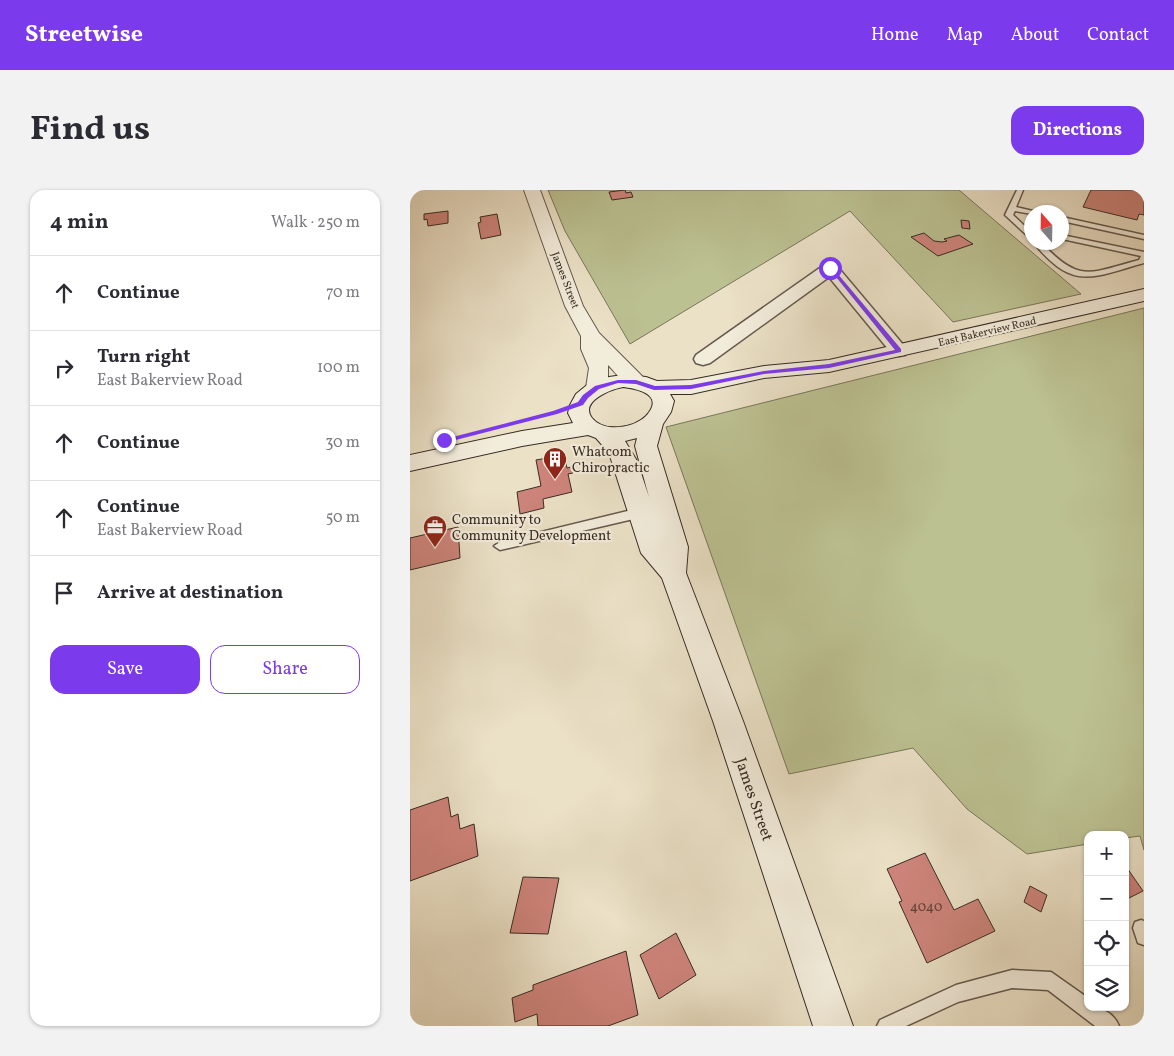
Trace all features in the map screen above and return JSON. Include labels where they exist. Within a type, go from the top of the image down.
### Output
[{"type":"main road","name":"James Street","points":[[532,190],[574,306],[591,336],[645,385]]},
{"type":"main road","name":"East Bakerview Road","points":[[657,419],[697,401],[773,386],[829,366],[1144,295]]},
{"type":"main road","points":[[591,336],[591,349],[599,368],[597,388]]},
{"type":"main road","name":"East Bakerview Road","points":[[645,385],[691,387],[764,372],[829,366]]},
{"type":"main road","points":[[410,463],[503,444],[537,434],[597,431],[625,434],[657,419],[664,402],[659,392],[645,385],[618,382],[597,388],[586,396],[581,403],[579,413],[580,418],[597,431]]},
{"type":"main road","points":[[410,448],[530,421],[581,403]]},
{"type":"main road","name":"James Street","points":[[657,419],[646,446],[675,548],[673,573]]},
{"type":"main road","name":"James Street","points":[[597,431],[619,449],[625,461],[654,553],[673,573],[728,721],[833,1026]]},
{"type":"street","points":[[703,359],[830,268],[899,350]]},
{"type":"lane","points":[[1020,190],[1009,215],[1024,228]]},
{"type":"lane","points":[[1012,208],[1024,210]]},
{"type":"lane","points":[[1069,221],[1144,237]]},
{"type":"lane","points":[[1043,250],[1059,267],[1071,273],[1084,275],[1143,261],[1144,255],[1069,239]]},
{"type":"lane","points":[[500,546],[642,513],[660,495]]},
{"type":"lane","points":[[886,1026],[956,994],[1012,979],[1051,981],[1110,1026]]},
{"type":"green space","points":[[548,190],[959,190],[1024,245],[1024,250],[1029,250],[1081,294],[953,322],[850,211],[630,344],[565,231]]},
{"type":"green space","points":[[1144,308],[1144,850],[1140,836],[1129,837],[1129,831],[1084,831],[1084,845],[1027,854],[967,809],[913,748],[789,774],[666,427]]},
{"type":"building","points":[[625,190],[626,193],[631,192],[633,197],[612,200],[609,192]]},
{"type":"building","points":[[1091,190],[1144,190],[1144,215],[1139,214],[1137,220],[1083,207]]},
{"type":"building","points":[[448,211],[448,223],[428,226],[427,219],[424,220],[424,214]]},
{"type":"building","points":[[497,214],[501,235],[481,239],[478,223],[481,222],[480,217]]},
{"type":"building","points":[[961,220],[969,221],[970,229],[962,228]]},
{"type":"building","points":[[924,233],[934,241],[942,242],[947,241],[944,239],[959,235],[973,244],[938,256],[911,237]]},
{"type":"building","name":"Whatcom Chiropractic","points":[[564,455],[567,468],[571,467],[573,473],[568,474],[572,492],[543,499],[544,508],[520,514],[517,492],[541,486],[536,460]]},
{"type":"building","name":"Community to Community Development","points":[[458,527],[460,558],[410,570],[410,538]]},
{"type":"building","points":[[448,797],[451,817],[458,814],[460,829],[474,824],[478,856],[410,881],[410,810]]},
{"type":"building","points":[[925,853],[954,910],[978,899],[995,931],[927,963],[899,902],[902,901],[887,869]]},
{"type":"building","points":[[1129,871],[1143,891],[1129,898]]},
{"type":"building","points":[[523,877],[559,878],[548,934],[510,933]]},
{"type":"building","points":[[1030,886],[1047,895],[1041,912],[1024,902]]},
{"type":"building","points":[[676,933],[696,975],[659,999],[640,955]]},
{"type":"building","points":[[626,951],[638,1015],[608,1026],[538,1026],[537,1014],[515,1022],[512,998],[533,990],[533,985]]},
{"type":"place","name":"Whatcom Chiropractic","points":[[555,480]]},
{"type":"place","name":"Community to Community Development","points":[[435,548]]},
{"type":"route","points":[[444,440],[530,421],[555,413],[581,403],[586,396],[597,388],[618,382],[644,383],[654,388],[691,387],[764,372],[829,366],[899,350],[830,268]]}]
